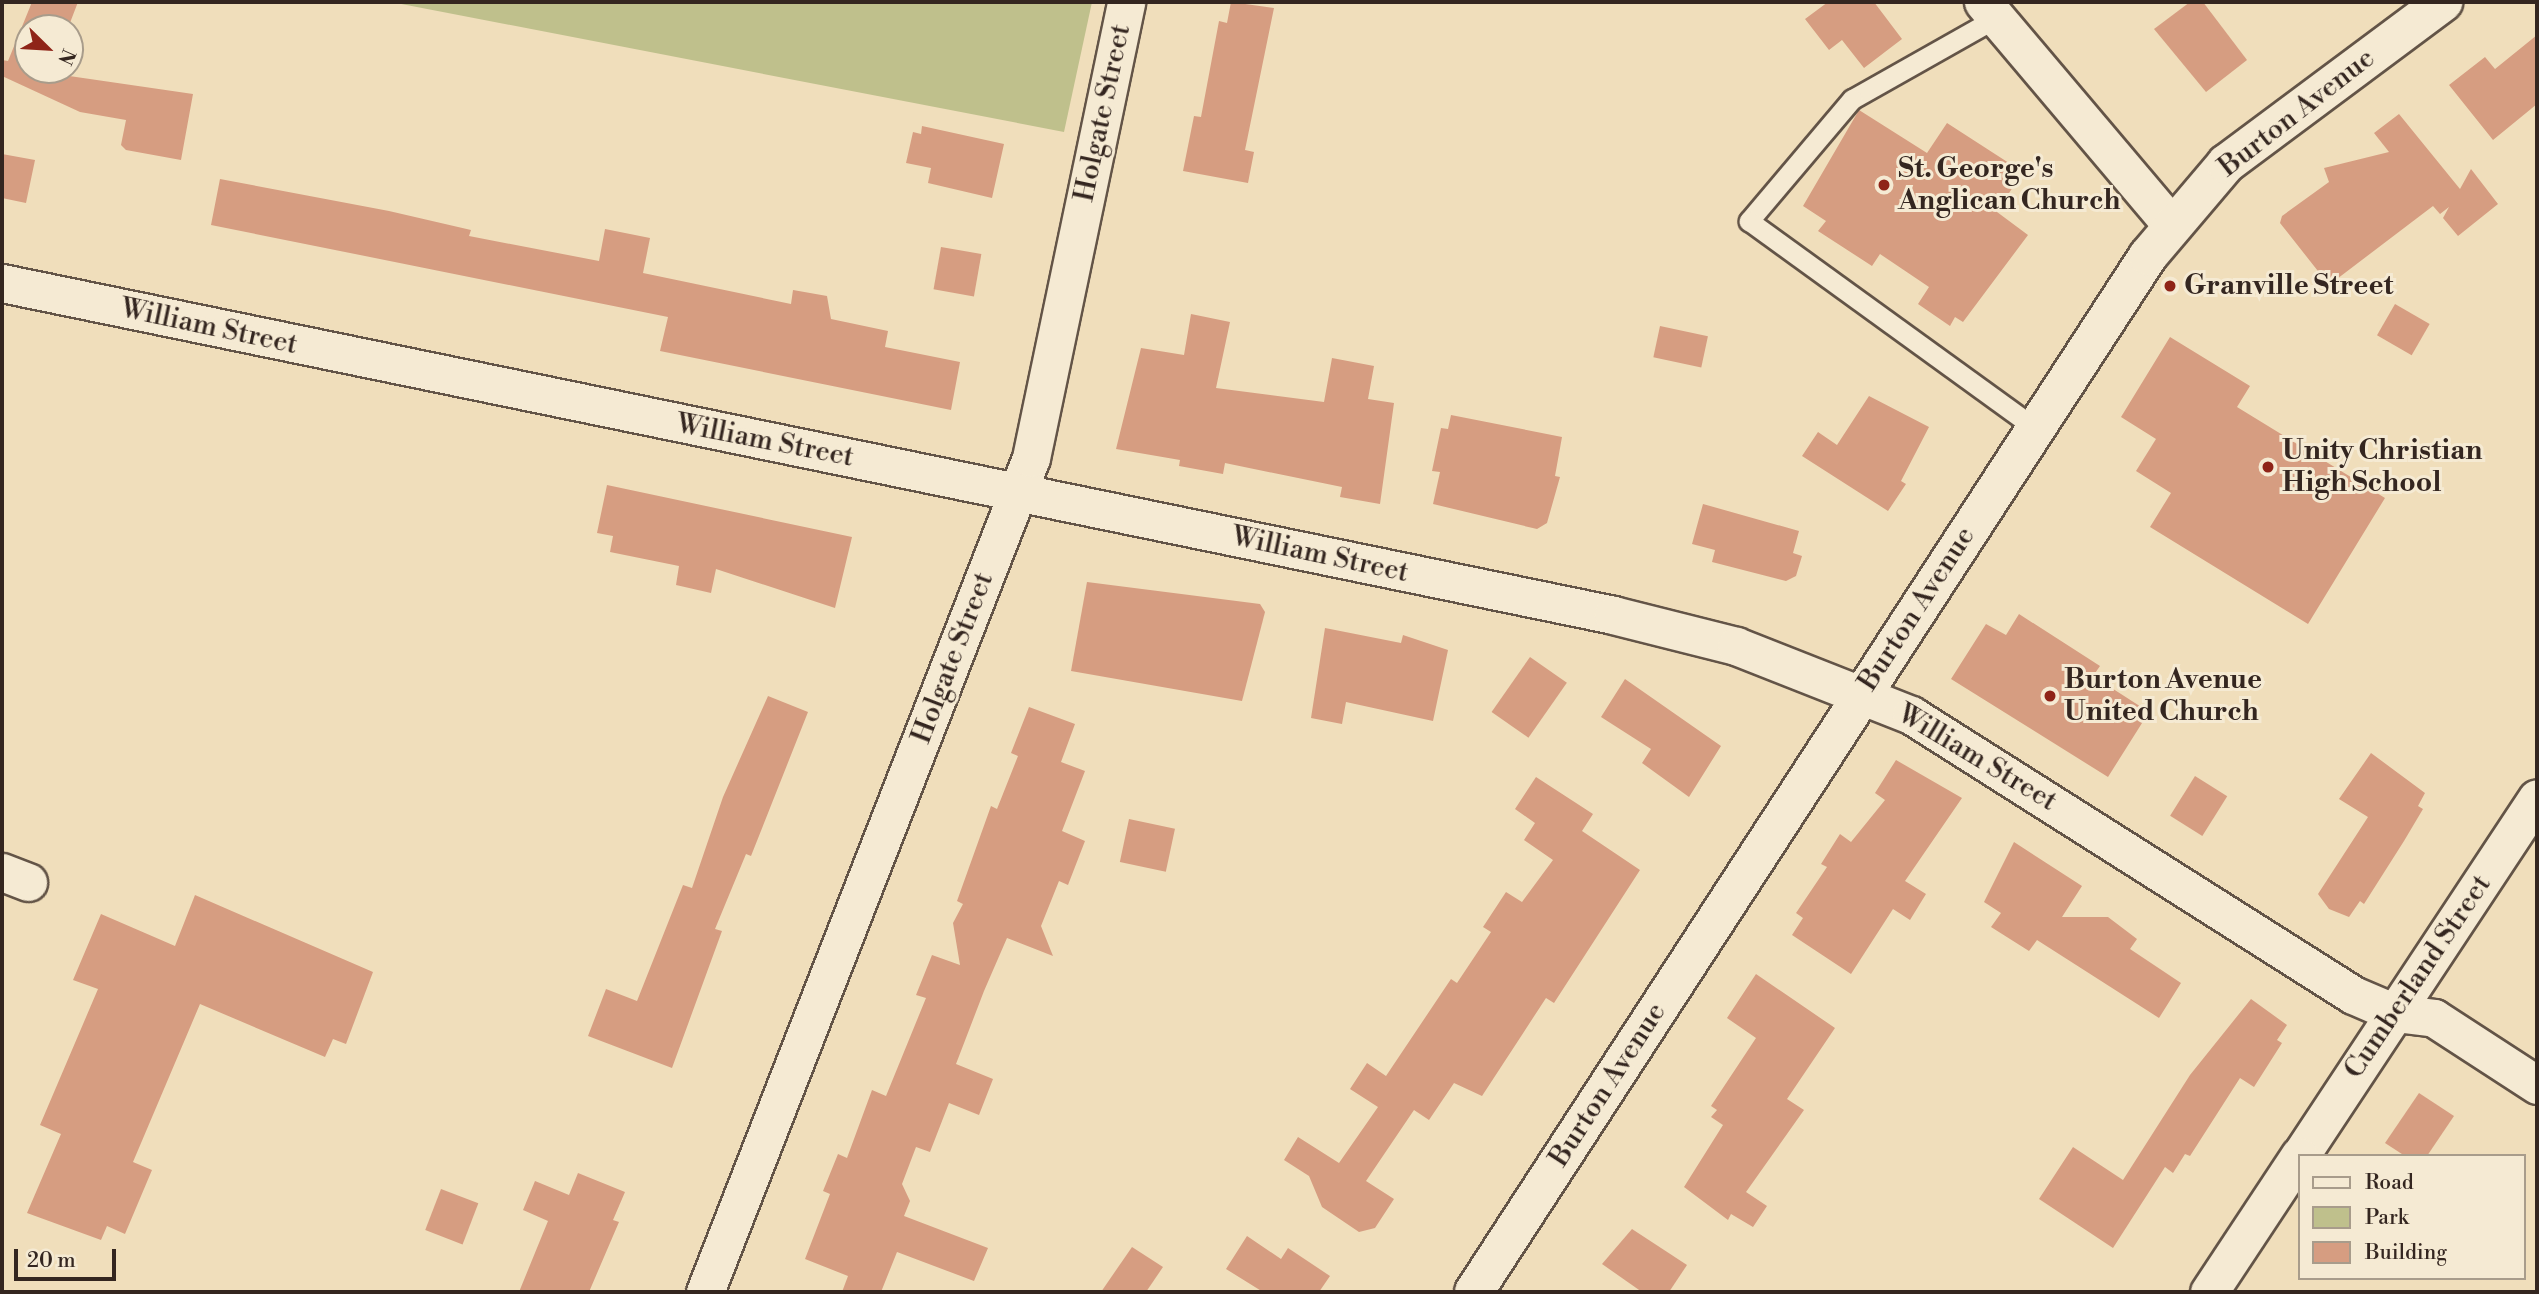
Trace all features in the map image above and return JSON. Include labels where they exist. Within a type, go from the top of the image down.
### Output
[{"type":"main road","name":"Burton Avenue","points":[[1474,1292],[2035,428],[2172,226],[2226,164],[2443,2]]},
{"type":"street","name":"Holgate Street","points":[[705,1292],[1031,457],[1126,2]]},
{"type":"street","points":[[1990,10],[2172,226]]},
{"type":"street","name":"William Street","points":[[2,283],[1679,630],[1861,694],[1911,715],[2353,995],[2395,1013],[2434,1017],[2537,1085]]},
{"type":"street","name":"Cumberland Street","points":[[2300,1154],[2537,798]]},
{"type":"street","name":"Cumberland Street","points":[[2209,1292],[2298,1158]]},
{"type":"lane","points":[[1990,10],[1852,99],[1749,221],[2035,428]]},
{"type":"green space","points":[[391,2],[1092,2],[1064,132]]},
{"type":"building","points":[[32,2],[78,2],[73,14],[27,14]]},
{"type":"building","points":[[1231,2],[1274,8],[1245,150],[1254,152],[1248,183],[1183,171],[1194,116],[1201,117],[1219,21],[1227,23]]},
{"type":"building","points":[[1828,2],[1874,2],[1902,39],[1864,68],[1842,40],[1829,50],[1805,19]]},
{"type":"building","points":[[2190,2],[2203,2],[2247,60],[2206,92],[2154,29]]},
{"type":"building","points":[[2537,35],[2537,104],[2493,140],[2449,85],[2485,57],[2495,69]]},
{"type":"building","points":[[14,46],[14,82],[2,76],[2,60],[8,61]]},
{"type":"building","points":[[84,78],[193,94],[181,160],[126,150],[121,145],[126,120],[80,112],[19,84],[84,84]]},
{"type":"building","name":"St. George's Anglican Church","points":[[1859,110],[1927,153],[1947,123],[2012,165],[2008,172],[2018,179],[1997,212],[2028,235],[1963,322],[1955,317],[1950,326],[1918,304],[1929,287],[1880,254],[1872,266],[1818,231],[1826,221],[1803,206]]},
{"type":"building","points":[[2399,114],[2460,189],[2471,169],[2498,204],[2458,236],[2443,218],[2449,207],[2440,214],[2433,206],[2329,285],[2280,223],[2282,216],[2329,182],[2324,168],[2389,152],[2374,133]]},
{"type":"building","points":[[922,126],[1004,144],[992,198],[928,183],[931,168],[906,163],[913,132],[921,134]]},
{"type":"building","points":[[2,154],[35,160],[26,203],[2,198]]},
{"type":"building","points":[[220,179],[389,211],[471,230],[469,236],[599,261],[605,229],[650,238],[643,273],[791,304],[793,290],[827,296],[831,319],[888,331],[885,347],[960,362],[951,410],[660,351],[668,317],[211,225]]},
{"type":"building","points":[[941,247],[981,254],[974,296],[934,289]]},
{"type":"building","points":[[2395,304],[2430,324],[2412,355],[2377,335]]},
{"type":"building","points":[[1191,314],[1230,322],[1216,388],[1324,402],[1332,358],[1374,366],[1368,399],[1394,403],[1380,504],[1340,497],[1342,487],[1225,463],[1223,474],[1179,466],[1180,460],[1116,449],[1141,348],[1184,355]]},
{"type":"building","points":[[1660,326],[1708,336],[1701,367],[1653,357]]},
{"type":"building","points":[[2170,337],[2250,386],[2237,407],[2385,498],[2308,624],[2150,527],[2171,493],[2136,471],[2156,439],[2121,417]]},
{"type":"building","points":[[1869,396],[1929,427],[1901,481],[1906,484],[1888,511],[1802,456],[1818,432],[1837,445]]},
{"type":"building","points":[[1451,415],[1562,437],[1555,476],[1560,477],[1547,523],[1537,529],[1433,504],[1440,472],[1432,471],[1441,428],[1448,429]]},
{"type":"building","points":[[607,485],[852,537],[835,608],[716,569],[711,593],[676,585],[679,566],[610,552],[613,536],[597,533]]},
{"type":"building","points":[[1703,504],[1799,531],[1793,553],[1802,556],[1796,576],[1786,581],[1712,562],[1715,550],[1692,544]]},
{"type":"building","points":[[1087,582],[1260,604],[1265,612],[1242,701],[1071,671]]},
{"type":"building","name":"Burton Avenue United Church","points":[[2019,614],[2100,666],[2093,676],[2149,712],[2108,777],[1951,679],[1986,624],[2006,635]]},
{"type":"building","points":[[1325,628],[1401,643],[1403,635],[1448,650],[1433,721],[1346,702],[1342,724],[1311,718]]},
{"type":"building","points":[[1530,657],[1567,683],[1528,738],[1492,712]]},
{"type":"building","points":[[1625,679],[1721,746],[1689,797],[1642,763],[1651,749],[1601,717]]},
{"type":"building","points":[[768,696],[808,712],[751,856],[746,854],[715,929],[722,931],[672,1068],[588,1036],[606,989],[637,1001],[683,885],[692,888],[723,797]]},
{"type":"building","points":[[1029,707],[1075,724],[1061,762],[1085,771],[1062,831],[1085,841],[1068,885],[1059,881],[1041,926],[1053,956],[1007,938],[984,991],[956,1064],[993,1079],[979,1115],[949,1103],[930,1152],[916,1147],[902,1184],[910,1201],[904,1216],[988,1248],[974,1281],[897,1252],[881,1292],[842,1292],[848,1276],[805,1259],[830,1194],[823,1191],[838,1154],[847,1158],[872,1090],[886,1096],[926,998],[916,995],[932,955],[960,965],[953,923],[963,904],[957,901],[991,806],[997,809],[1018,756],[1011,753]]},
{"type":"building","points":[[2371,753],[2425,793],[2418,806],[2423,809],[2364,904],[2360,901],[2349,917],[2329,909],[2318,894],[2368,817],[2339,799]]},
{"type":"building","points":[[1896,760],[1962,798],[1905,881],[1926,894],[1910,920],[1893,909],[1851,974],[1792,935],[1803,918],[1796,913],[1827,867],[1821,864],[1840,834],[1851,842],[1885,800],[1875,793]]},
{"type":"building","points":[[2195,776],[2227,796],[2202,836],[2170,816]]},
{"type":"building","points":[[1536,777],[1593,814],[1582,831],[1640,870],[1554,1003],[1546,998],[1482,1096],[1454,1083],[1429,1120],[1414,1110],[1366,1181],[1394,1199],[1375,1228],[1359,1232],[1322,1207],[1309,1176],[1284,1160],[1298,1137],[1339,1163],[1378,1107],[1350,1089],[1367,1063],[1386,1076],[1451,979],[1457,983],[1491,932],[1483,927],[1506,892],[1522,902],[1553,860],[1524,840],[1535,823],[1515,809]]},
{"type":"building","points":[[1129,819],[1175,829],[1166,872],[1120,862]]},
{"type":"building","points":[[2014,842],[2082,886],[2062,917],[2108,917],[2137,939],[2130,949],[2181,983],[2159,1018],[2037,940],[2029,951],[1991,927],[2001,913],[1984,902]]},
{"type":"building","points":[[195,895],[373,972],[346,1044],[333,1039],[325,1057],[200,1004],[133,1162],[152,1170],[125,1234],[107,1226],[101,1240],[27,1213],[61,1134],[40,1125],[98,989],[73,980],[101,914],[175,946]]},
{"type":"building","points":[[1756,974],[1835,1028],[1787,1099],[1804,1110],[1746,1192],[1767,1206],[1753,1227],[1731,1214],[1728,1220],[1684,1187],[1723,1125],[1711,1117],[1717,1110],[1711,1106],[1756,1038],[1727,1018]]},
{"type":"building","points":[[2251,999],[2287,1025],[2277,1040],[2282,1043],[2254,1087],[2240,1078],[2190,1156],[2185,1154],[2173,1173],[2165,1167],[2113,1248],[2039,1199],[2073,1147],[2123,1180],[2190,1075]]},
{"type":"building","points":[[2419,1093],[2454,1116],[2428,1154],[2402,1154],[2385,1143]]},
{"type":"building","points":[[578,1173],[625,1192],[613,1220],[619,1222],[589,1292],[519,1292],[548,1221],[523,1210],[535,1181],[569,1195]]},
{"type":"building","points":[[441,1189],[478,1203],[463,1244],[425,1230]]},
{"type":"building","points":[[1632,1229],[1687,1265],[1669,1292],[1642,1292],[1602,1264]]},
{"type":"building","points":[[1247,1236],[1281,1259],[1288,1248],[1330,1276],[1319,1292],[1263,1292],[1226,1269]]},
{"type":"building","points":[[1132,1247],[1163,1267],[1146,1292],[1101,1292]]},
{"type":"place","name":"St. George's Anglican Church","points":[[1884,185]]},
{"type":"place","name":"Granville Street","points":[[2170,286]]},
{"type":"place","name":"Unity Christian High School","points":[[2268,467]]},
{"type":"place","name":"Burton Avenue United Church","points":[[2050,696]]}]
